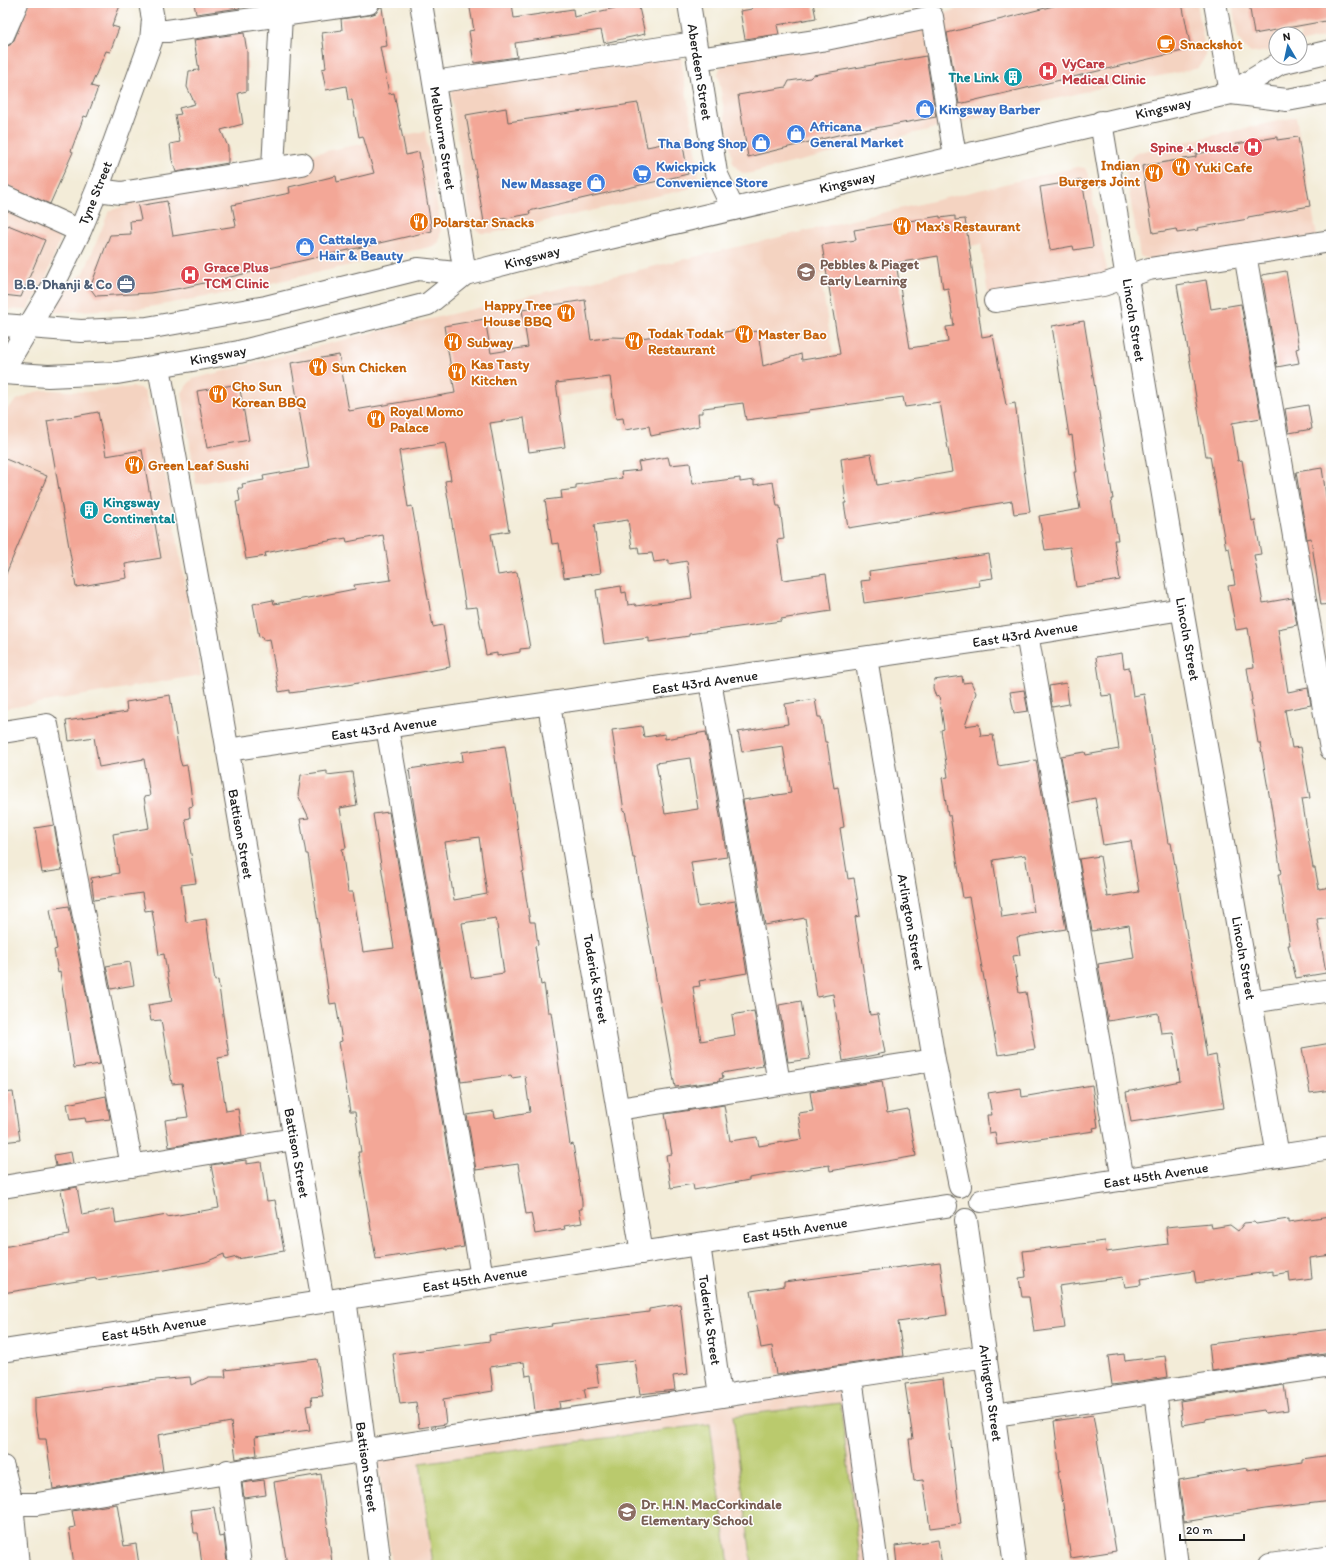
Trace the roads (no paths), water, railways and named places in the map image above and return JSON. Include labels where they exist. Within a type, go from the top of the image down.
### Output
[{"type":"street","points":[[3,35],[17,3]]},
{"type":"street","name":"Tyne Street","points":[[3,370],[52,288],[80,231],[97,190],[147,52],[152,31],[150,3]]},
{"type":"street","points":[[152,31],[167,31],[280,9],[368,3]]},
{"type":"street","name":"Melbourne Street","points":[[421,3],[465,274]]},
{"type":"street","name":"Aberdeen Street","points":[[689,3],[716,173],[732,209]]},
{"type":"street","points":[[1215,3],[1231,93]]},
{"type":"street","points":[[273,168],[280,9]]},
{"type":"street","points":[[434,82],[696,51],[822,40],[932,17],[956,156]]},
{"type":"street","name":"Kingsway","points":[[3,325],[82,331],[147,328],[225,316],[418,269],[465,274],[554,251],[956,156],[1231,93],[1280,63],[1331,51]]},
{"type":"street","name":"Kingsway","points":[[1231,93],[1287,100],[1331,92]]},
{"type":"street","name":"Lincoln Street","points":[[1101,122],[1182,609],[1278,1156]]},
{"type":"street","points":[[97,190],[120,193],[302,164]]},
{"type":"street","points":[[3,196],[80,231]]},
{"type":"street","points":[[995,302],[1103,285],[1149,269],[1331,241]]},
{"type":"street","points":[[1245,254],[1331,749]]},
{"type":"street","name":"Kingsway","points":[[3,373],[48,376],[117,373],[159,367],[239,352],[428,304],[465,274]]},
{"type":"street","name":"Battison Street","points":[[159,367],[323,1302]]},
{"type":"street","name":"East 43rd Avenue","points":[[227,750],[549,705],[1027,634],[1182,609]]},
{"type":"street","points":[[1027,634],[1124,1180]]},
{"type":"street","name":"Arlington Street","points":[[866,658],[934,1060],[960,1186]]},
{"type":"street","points":[[710,681],[779,1083]]},
{"type":"street","name":"Toderick Street","points":[[549,705],[642,1253]]},
{"type":"street","points":[[3,732],[47,725],[132,1166]]},
{"type":"street","points":[[388,727],[482,1277]]},
{"type":"street","points":[[1251,1002],[1331,990]]},
{"type":"street","points":[[618,1109],[934,1060]]},
{"type":"street","points":[[3,1187],[294,1139]]},
{"type":"street","name":"East 45th Avenue","points":[[981,1201],[1331,1148]]},
{"type":"street","points":[[960,1186],[966,1186],[976,1191],[981,1201],[979,1212],[976,1216],[966,1220],[961,1220],[951,1216],[946,1206],[948,1196],[955,1188],[960,1186]]},
{"type":"street","name":"East 45th Avenue","points":[[3,1351],[946,1206]]},
{"type":"street","name":"Arlington Street","points":[[966,1220],[1015,1565]]},
{"type":"street","name":"Toderick Street","points":[[699,1244],[720,1396]]},
{"type":"street","name":"Battison Street","points":[[344,1298],[380,1565]]},
{"type":"street","points":[[7,1504],[37,1504],[228,1472],[720,1396],[851,1378],[986,1356]]},
{"type":"street","points":[[994,1415],[1331,1366]]},
{"type":"street","points":[[851,1378],[877,1565]]},
{"type":"street","points":[[1155,1392],[1177,1565]]},
{"type":"street","points":[[3,1467],[7,1504],[18,1565]]},
{"type":"street","points":[[228,1472],[240,1565]]},
{"type":"street","points":[[1270,1565],[1331,1556]]},
{"type":"place","name":"Snackshot","points":[[1166,44]]},
{"type":"place","name":"VyCare Medical Clinic","points":[[1048,71]]},
{"type":"place","name":"The Link","points":[[1013,77]]},
{"type":"place","name":"Kingsway Barber","points":[[925,109]]},
{"type":"place","name":"Africana General Market","points":[[796,134]]},
{"type":"place","name":"Tha Bong Shop","points":[[761,143]]},
{"type":"place","name":"Spine + Muscle","points":[[1253,147]]},
{"type":"place","name":"Yuki Cafe","points":[[1181,167]]},
{"type":"place","name":"Indian Burgers Joint","points":[[1154,173]]},
{"type":"place","name":"Kwickpick Convenience Store","points":[[642,174]]},
{"type":"place","name":"New Massage","points":[[596,183]]},
{"type":"place","name":"Polarstar Snacks","points":[[419,222]]},
{"type":"place","name":"Max's Restaurant","points":[[902,226]]},
{"type":"place","name":"Cattaleya Hair & Beauty","points":[[305,247]]},
{"type":"place","name":"Pebbles & Piaget Early Learning","points":[[806,272]]},
{"type":"place","name":"Grace Plus TCM Clinic","points":[[190,275]]},
{"type":"place","name":"B.B. Dhanji & Co","points":[[126,284]]},
{"type":"place","name":"Happy Tree House BBQ","points":[[566,313]]},
{"type":"place","name":"Master Bao","points":[[744,334]]},
{"type":"place","name":"Todak Todak Restaurant","points":[[634,341]]},
{"type":"place","name":"Subway","points":[[453,342]]},
{"type":"place","name":"Sun Chicken","points":[[318,367]]},
{"type":"place","name":"Kas Tasty Kitchen","points":[[457,372]]},
{"type":"place","name":"Cho Sun Korean BBQ","points":[[218,394]]},
{"type":"place","name":"Royal Momo Palace","points":[[376,419]]},
{"type":"place","name":"Green Leaf Sushi","points":[[134,465]]},
{"type":"place","name":"Kingsway Continental","points":[[89,510]]},
{"type":"place","name":"Dr. H.N. MacCorkindale Elementary School","points":[[627,1512]]}]
